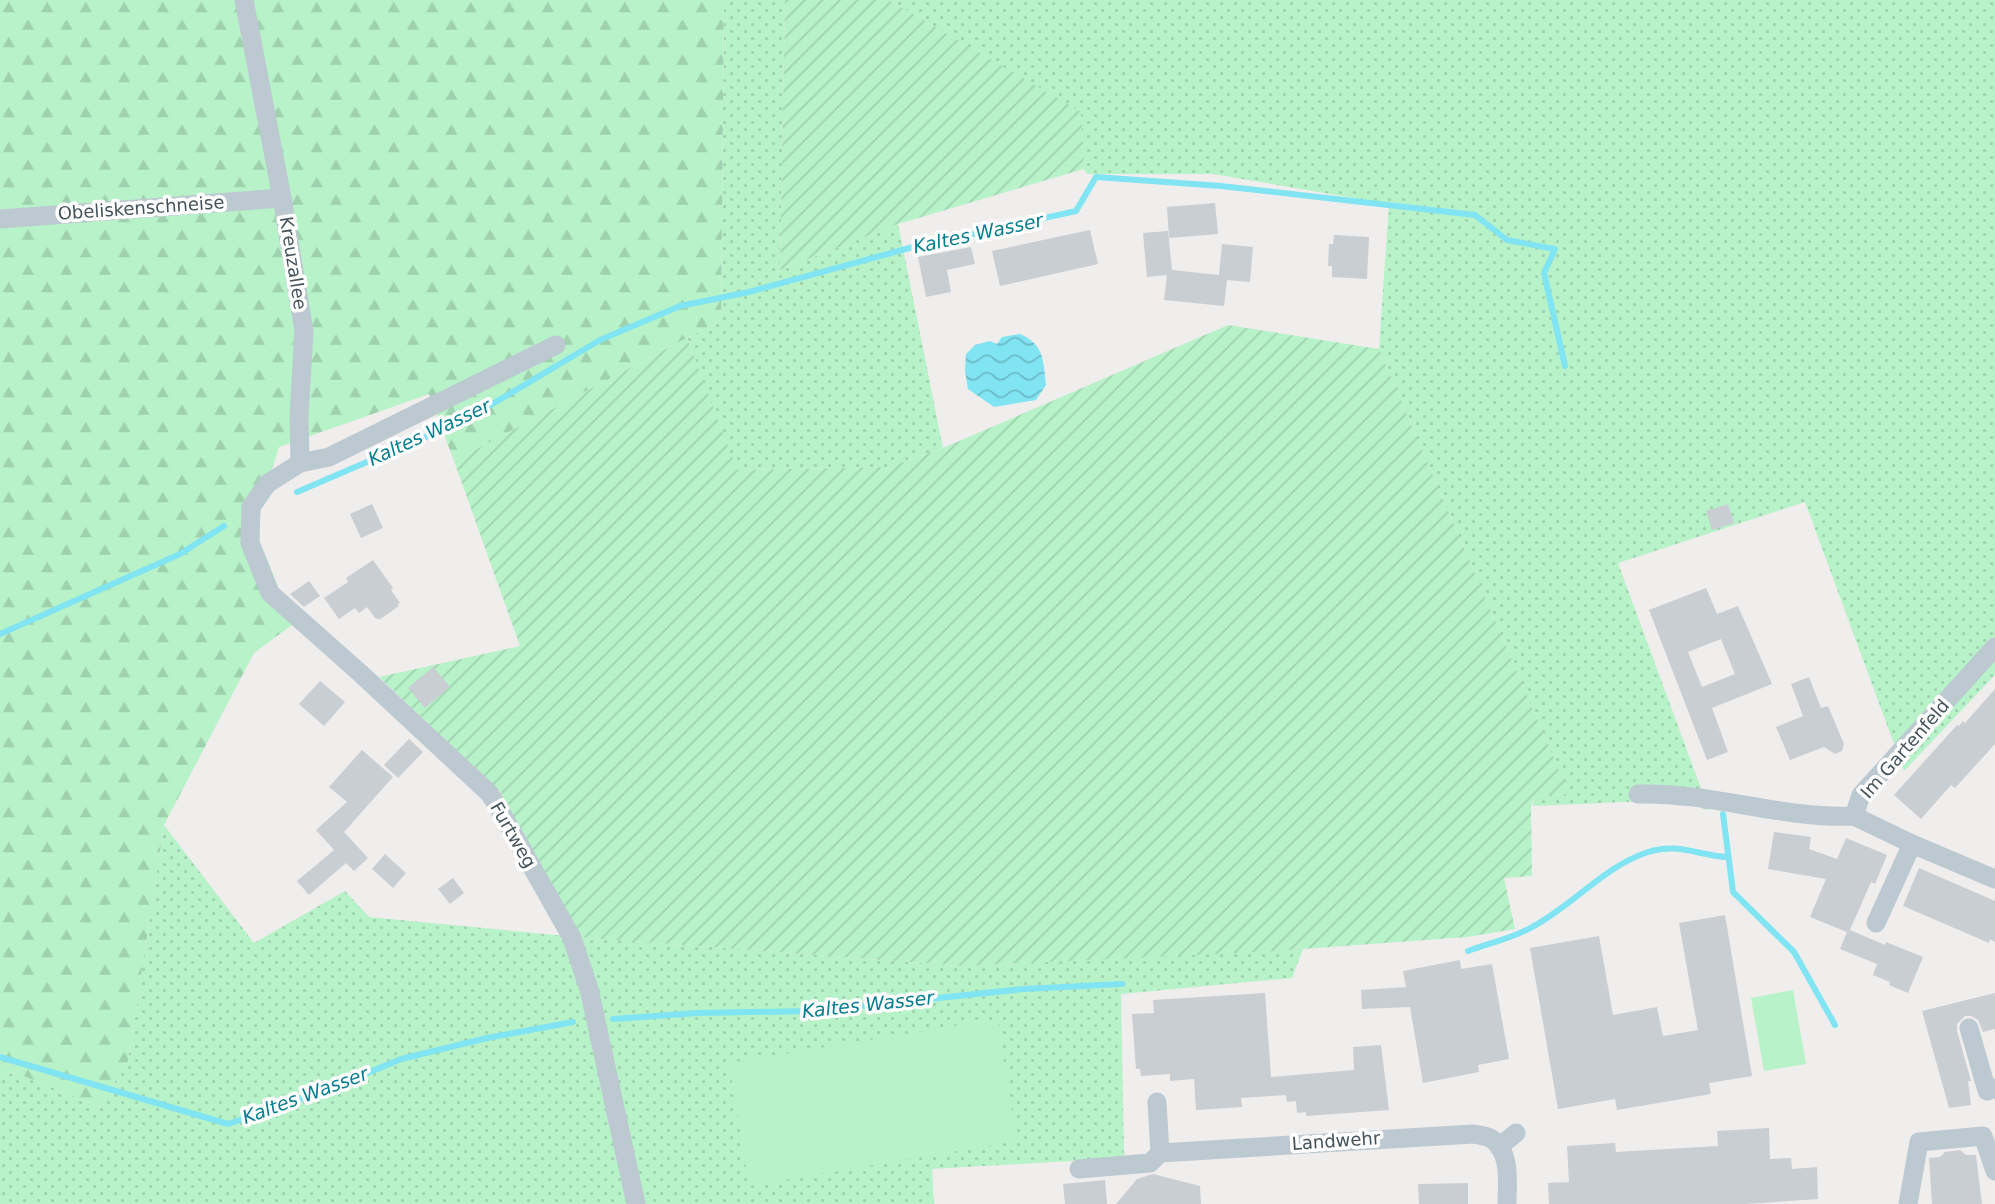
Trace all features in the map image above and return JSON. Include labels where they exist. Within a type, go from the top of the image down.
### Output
[{"type":"street","name":"Kreuzallee","points":[[244,0],[304,331],[299,416],[300,463]]},
{"type":"street","name":"Obeliskenschneise","points":[[0,219],[282,198]]},
{"type":"street","points":[[300,463],[329,457],[556,345]]},
{"type":"street","name":"Furtweg","points":[[300,463],[267,484],[251,507],[250,543],[270,593],[489,793],[572,938],[589,989],[636,1204]]},
{"type":"street","name":"Im Gartenfeld","points":[[1638,794],[1666,793],[1707,798],[1825,817],[1854,816],[1861,795],[1995,647]]},
{"type":"street","points":[[1854,816],[1995,879]]},
{"type":"street","points":[[1876,923],[1912,844]]},
{"type":"street","points":[[1969,1028],[1987,1091],[1995,1088]]},
{"type":"street","points":[[1157,1102],[1160,1153]]},
{"type":"street","points":[[1507,1204],[1507,1167],[1499,1147],[1517,1133]]},
{"type":"street","name":"Landwehr","points":[[1079,1169],[1150,1163],[1160,1153],[1473,1134],[1490,1138],[1499,1147]]},
{"type":"street","points":[[1908,1204],[1919,1142],[1983,1136],[1995,1171]]},
{"type":"green space","points":[[0,0],[724,0],[721,320],[454,461],[429,394],[279,447],[261,505],[258,538],[280,591],[304,616],[254,653],[164,825],[128,1061],[100,1107],[14,1072],[0,1078]]},
{"type":"green space","points":[[724,0],[785,0],[780,270],[898,224],[943,448],[889,467],[736,470],[687,338],[721,320]]},
{"type":"green space","points":[[785,0],[889,0],[1081,112],[1084,169],[898,224],[780,270]]},
{"type":"green space","points":[[889,0],[1995,0],[1995,675],[1904,771],[1805,502],[1618,563],[1709,810],[1670,800],[1533,806],[1534,796],[1569,794],[1379,349],[1389,204],[1213,174],[1087,174],[1084,169],[1080,112]]},
{"type":"green space","points":[[1228,325],[1379,349],[1569,794],[1534,796],[1531,807],[1532,876],[1504,878],[1515,929],[1467,937],[1276,951],[963,966],[576,937],[557,894],[500,791],[379,677],[520,646],[454,461],[687,338],[737,470],[889,467],[943,448]]},
{"type":"green space","points":[[164,825],[254,943],[345,891],[369,917],[576,937],[963,966],[1303,949],[1292,978],[1121,994],[1124,1158],[932,1169],[934,1204],[0,1204],[0,1078],[14,1072],[100,1107],[128,1061]]},
{"type":"green space","points":[[1793,990],[1806,1064],[1764,1071],[1751,998]]},
{"type":"green space","points":[[997,1019],[1017,1141],[749,1186],[729,1063]]},
{"type":"water","points":[[1020,334],[1038,349],[1043,361],[1046,385],[1036,400],[994,407],[968,389],[966,354],[975,345],[990,341],[997,344],[1002,337]]},
{"type":"building","points":[[1215,203],[1218,234],[1169,238],[1167,207]]},
{"type":"building","points":[[1090,230],[1098,264],[1000,286],[992,251]]},
{"type":"building","points":[[1168,231],[1172,270],[1219,275],[1222,244],[1253,247],[1250,282],[1227,280],[1224,306],[1164,300],[1167,275],[1147,277],[1143,233]]},
{"type":"building","points":[[1334,235],[1369,237],[1367,279],[1332,277],[1332,266],[1328,266],[1329,244],[1333,244]]},
{"type":"building","points":[[971,247],[975,264],[947,270],[951,292],[926,297],[918,257]]},
{"type":"building","points":[[372,504],[383,528],[361,538],[350,514]]},
{"type":"building","points":[[1728,504],[1734,523],[1712,530],[1706,511]]},
{"type":"building","points":[[373,560],[393,588],[391,590],[400,603],[397,604],[399,606],[379,620],[367,607],[359,613],[355,608],[339,619],[324,598],[348,582],[346,578]]},
{"type":"building","points":[[309,581],[320,596],[304,607],[290,594]]},
{"type":"building","points":[[1706,588],[1717,614],[1738,606],[1772,684],[1712,708],[1728,752],[1707,760],[1649,610]],"holes":[[[1721,639],[1735,674],[1702,687],[1688,652]]]},
{"type":"building","points":[[433,667],[450,687],[425,708],[408,688]]},
{"type":"building","points":[[1809,677],[1821,708],[1828,706],[1844,744],[1842,751],[1835,754],[1824,747],[1790,760],[1776,727],[1803,716],[1791,684]]},
{"type":"building","points":[[320,681],[345,702],[324,726],[299,704]]},
{"type":"building","points":[[1995,689],[1995,744],[1955,788],[1951,785],[1921,819],[1894,795],[1957,725],[1963,721],[1965,723]]},
{"type":"building","points":[[409,739],[423,752],[398,778],[384,765]]},
{"type":"building","points":[[362,750],[393,777],[344,832],[368,858],[354,871],[346,863],[309,895],[297,881],[334,850],[316,830],[347,802],[329,787]]},
{"type":"building","points":[[1774,832],[1811,837],[1809,849],[1837,859],[1846,838],[1887,855],[1875,884],[1871,882],[1850,930],[1923,957],[1908,993],[1873,975],[1877,964],[1840,949],[1847,932],[1810,917],[1826,879],[1768,869]]},
{"type":"building","points":[[385,854],[406,873],[393,888],[372,869]]},
{"type":"building","points":[[1919,868],[1995,901],[1995,942],[1990,939],[1989,943],[1903,906]]},
{"type":"building","points":[[453,878],[464,893],[450,904],[438,889]]},
{"type":"building","points":[[1725,915],[1752,1076],[1709,1083],[1711,1094],[1617,1110],[1615,1099],[1558,1109],[1530,948],[1599,936],[1613,1015],[1657,1007],[1663,1036],[1698,1030],[1679,923]]},
{"type":"building","points":[[1460,960],[1461,969],[1492,964],[1509,1059],[1478,1065],[1479,1072],[1423,1083],[1410,1007],[1362,1009],[1361,990],[1406,987],[1403,971]]},
{"type":"building","points":[[1265,993],[1271,1077],[1354,1070],[1353,1047],[1381,1045],[1389,1110],[1306,1116],[1306,1112],[1297,1113],[1296,1101],[1287,1102],[1286,1095],[1241,1098],[1242,1107],[1196,1110],[1194,1079],[1170,1081],[1170,1074],[1141,1076],[1140,1069],[1136,1069],[1132,1014],[1154,1013],[1153,1000]]},
{"type":"building","points":[[1995,993],[1995,1029],[1983,1032],[1978,1020],[1971,1016],[1965,1016],[1957,1024],[1971,1081],[1968,1081],[1971,1105],[1949,1108],[1922,1011]]},
{"type":"building","points":[[1769,1128],[1770,1159],[1791,1158],[1792,1169],[1817,1167],[1818,1199],[1746,1204],[1549,1204],[1548,1183],[1569,1182],[1567,1146],[1615,1143],[1616,1152],[1718,1146],[1717,1131]]},
{"type":"building","points":[[1960,1150],[1966,1155],[1976,1155],[1982,1204],[1932,1204],[1929,1158]]},
{"type":"building","points":[[1153,1174],[1200,1186],[1201,1204],[1116,1204],[1137,1179]]},
{"type":"building","points":[[1105,1180],[1107,1204],[1065,1204],[1063,1184]]},
{"type":"building","points":[[1468,1183],[1468,1204],[1419,1204],[1418,1184]]},
{"type":"waterway","name":"Kaltes Wasser","points":[[297,492],[467,419],[600,340],[680,306],[749,292],[913,247],[1076,211],[1096,177],[1221,186],[1475,215],[1507,240],[1555,249],[1544,273],[1565,366]]},
{"type":"waterway","name":"Kaltes Wasser","points":[[0,634],[180,554],[224,526]]},
{"type":"waterway","name":"Kaltes Wasser","points":[[1723,814],[1733,892],[1794,952],[1835,1025]]},
{"type":"waterway","name":"Kaltes Wasser","points":[[1468,951],[1534,926],[1603,876],[1632,858],[1648,852],[1670,848],[1728,857]]},
{"type":"waterway","name":"Kaltes Wasser","points":[[613,1019],[698,1013],[814,1011],[1024,989],[1122,984]]},
{"type":"waterway","name":"Kaltes Wasser","points":[[0,1057],[228,1124],[327,1090],[401,1059],[487,1038],[573,1022]]}]
